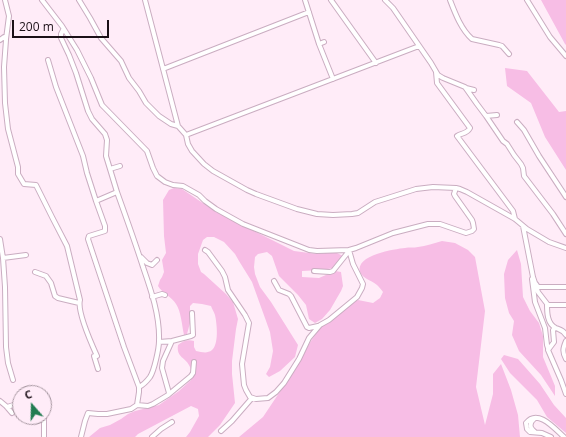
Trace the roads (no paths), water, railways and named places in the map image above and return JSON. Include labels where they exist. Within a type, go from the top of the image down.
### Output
[{"type":"street","points":[[5,0],[9,16],[7,33],[3,39],[4,91],[8,129],[20,178],[24,184],[36,185]]},
{"type":"street","points":[[42,0],[70,38],[84,62],[92,78],[102,105],[147,151],[154,171],[161,180],[173,185],[184,186],[199,195],[204,201],[224,214],[246,226],[317,252],[349,250],[393,234],[428,224],[440,224],[466,233],[474,229],[473,223],[467,212],[456,199],[454,194],[456,188]]},
{"type":"street","points":[[79,0],[101,38],[121,61],[129,78],[139,90],[144,100],[159,116],[171,124],[178,126]]},
{"type":"street","points":[[145,0],[178,126],[186,135],[188,144],[192,151],[206,166],[213,171],[256,194],[297,209],[317,214],[333,215],[358,213],[375,202],[416,189],[433,187],[456,188],[467,192],[516,219],[523,226],[549,242],[566,248]]},
{"type":"street","points":[[305,0],[319,44],[333,79]]},
{"type":"street","points":[[331,0],[376,62]]},
{"type":"street","points":[[385,0],[393,8],[434,67],[438,83],[470,128],[467,132],[457,136],[513,211],[516,219]]},
{"type":"street","points":[[450,0],[458,20],[472,39],[502,46],[509,54]]},
{"type":"street","points":[[527,0],[550,37],[566,56]]},
{"type":"street","points":[[163,69],[309,12]]},
{"type":"street","points":[[63,30],[61,38],[76,73],[88,111],[92,119],[105,134],[107,140],[106,156],[139,255],[157,320],[159,342],[153,369],[150,377],[139,387]]},
{"type":"street","points":[[319,44],[324,42]]},
{"type":"street","points":[[186,135],[419,46]]},
{"type":"street","points":[[48,60],[56,87],[83,156],[87,173],[105,226],[105,231],[89,236],[88,239],[139,387],[137,405]]},
{"type":"street","points":[[436,72],[443,78],[474,90]]},
{"type":"street","points":[[466,88],[524,168],[524,176],[553,214],[566,234]]},
{"type":"street","points":[[479,107],[483,104]]},
{"type":"street","points":[[486,116],[497,116]]},
{"type":"street","points":[[518,122],[566,197]]},
{"type":"street","points":[[110,169],[120,166]]},
{"type":"street","points":[[33,180],[67,246],[80,300],[79,303],[84,325],[97,356],[94,356],[98,369]]},
{"type":"street","points":[[96,201],[117,192]]},
{"type":"street","points":[[523,226],[538,292],[550,306],[566,305]]},
{"type":"street","points":[[0,239],[5,288],[6,354],[13,380]]},
{"type":"street","points":[[205,250],[222,271],[228,290],[245,314],[249,323],[243,354],[242,370],[246,390],[250,397],[261,399],[268,398],[276,392],[284,383],[299,359],[309,338],[320,325]]},
{"type":"street","points":[[314,271],[330,272],[349,250]]},
{"type":"street","points":[[274,281],[279,290],[291,296],[307,327],[309,328],[320,325],[329,320],[357,297],[362,288],[362,281],[353,264],[349,250]]},
{"type":"street","points":[[3,258],[26,255]]},
{"type":"street","points":[[139,255],[143,260],[152,265],[157,260]]},
{"type":"street","points":[[532,270],[535,302],[545,328],[548,348],[566,394]]},
{"type":"street","points":[[35,272],[46,276],[51,282],[55,296],[79,303]]},
{"type":"street","points":[[535,284],[538,287],[566,287]]},
{"type":"street","points":[[0,288],[5,288]]},
{"type":"street","points":[[152,298],[162,294],[165,295]]},
{"type":"street","points":[[547,304],[547,315],[550,323],[554,327],[554,342],[548,348]]},
{"type":"street","points":[[159,342],[172,342],[189,338],[193,335],[192,313]]},
{"type":"street","points":[[315,327],[323,319]]},
{"type":"street","points":[[554,329],[562,330],[566,335]]},
{"type":"street","points":[[0,338],[6,338]]},
{"type":"street","points":[[566,341],[563,353],[566,359]]},
{"type":"street","points":[[169,394],[162,368],[163,361],[172,342]]},
{"type":"street","points":[[81,437],[88,413],[107,414],[131,409],[137,405],[148,406],[153,404],[169,394],[191,376],[193,373],[194,362]]},
{"type":"street","points":[[221,431],[252,398]]},
{"type":"street","points":[[0,401],[12,413]]},
{"type":"street","points":[[7,407],[12,405]]},
{"type":"street","points":[[551,437],[542,433],[530,432],[527,430],[526,423],[532,418],[540,418],[564,437]]},
{"type":"street","points":[[152,437],[172,422]]},
{"type":"street","points":[[44,425],[44,437]]}]
